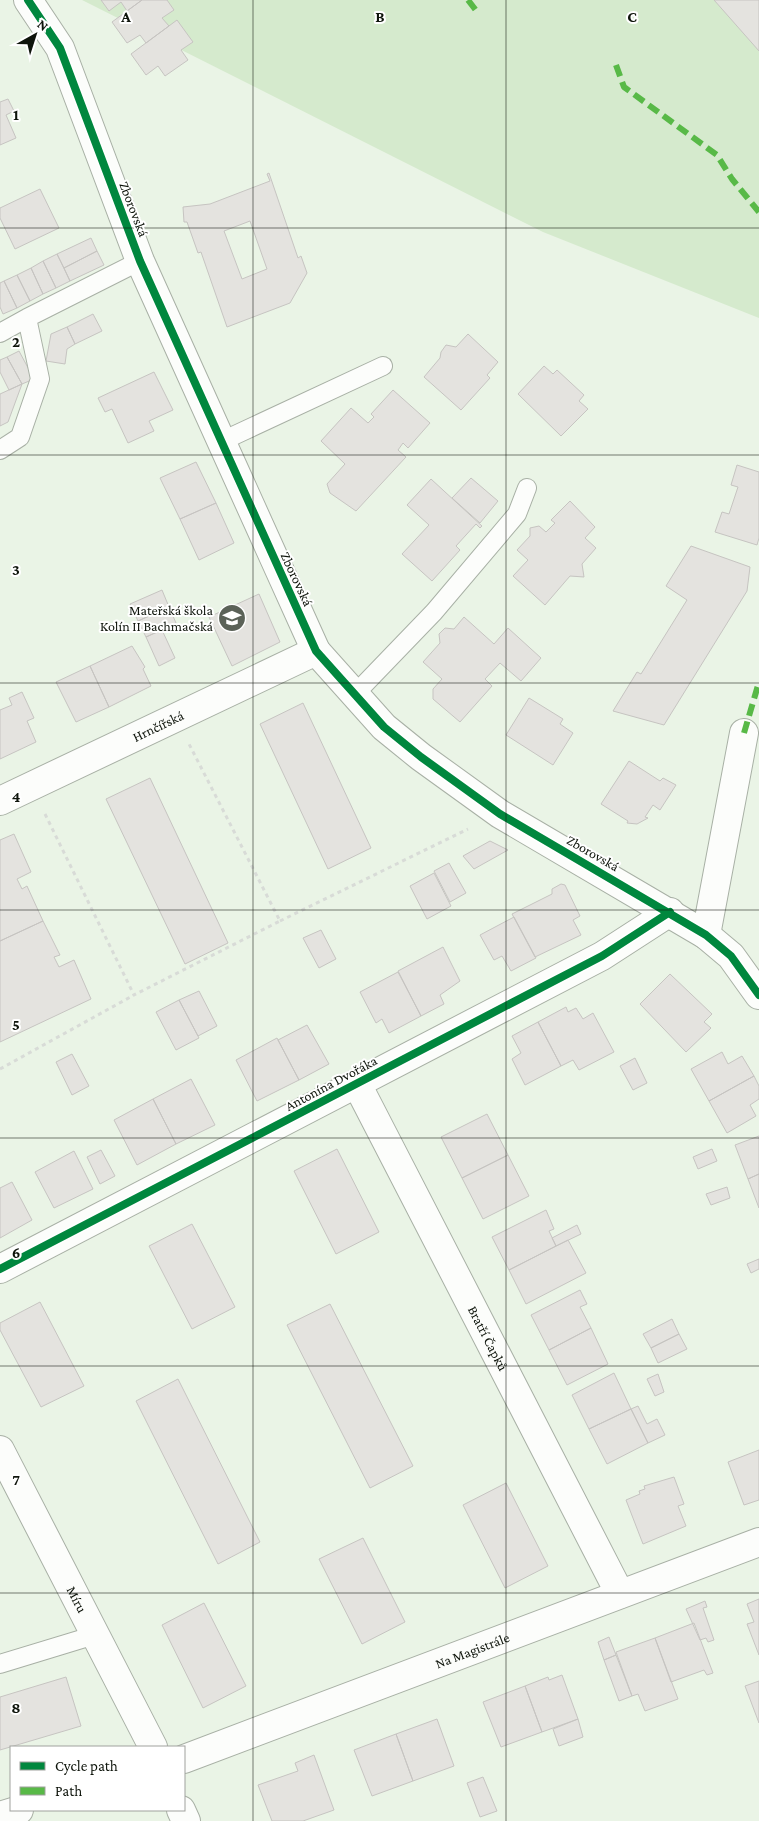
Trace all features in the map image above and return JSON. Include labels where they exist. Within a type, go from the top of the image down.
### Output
[{"type":"street","name":"Zborovská","points":[[28,0],[60,48],[140,261],[220,442],[316,651],[384,727],[406,745],[500,814],[670,912],[706,935],[730,956],[759,995]]},
{"type":"street","name":"Hrnčířská","points":[[0,801],[316,651]]},
{"type":"street","points":[[706,935],[744,733]]},
{"type":"street","name":"Antonína Dvořáka","points":[[0,1269],[602,956],[670,912]]},
{"type":"street","name":"Bratří Čapků","points":[[357,1084],[620,1594]]},
{"type":"street","name":"Míru","points":[[0,1450],[152,1746]]},
{"type":"street","name":"Na Magistrále","points":[[185,1759],[759,1542]]},
{"type":"street","points":[[0,1816],[16,1811]]},
{"type":"lane","points":[[0,333],[140,261]]},
{"type":"lane","points":[[0,450],[20,437],[40,379],[27,318]]},
{"type":"lane","points":[[220,442],[383,366]]},
{"type":"lane","points":[[355,694],[434,612],[517,514],[527,488]]},
{"type":"lane","points":[[0,1664],[95,1635]]},
{"type":"path","points":[[176,717],[280,921]]},
{"type":"path","points":[[31,786],[134,995]]},
{"type":"path","points":[[0,1069],[134,995],[280,921],[500,814]]},
{"type":"green space","points":[[82,0],[718,0],[759,49],[759,318],[543,232]]},
{"type":"building","points":[[101,0],[142,0],[127,11],[121,2],[109,11]]},
{"type":"building","points":[[142,0],[167,0],[174,10],[162,18],[169,26],[146,43],[140,35],[127,43],[112,22]]},
{"type":"building","points":[[714,0],[759,0],[759,51]]},
{"type":"building","points":[[177,20],[193,42],[181,50],[188,60],[165,76],[158,66],[146,75],[131,54]]},
{"type":"building","points":[[8,99],[14,111],[6,115],[16,138],[0,145],[0,102]]},
{"type":"building","points":[[269,173],[298,258],[301,256],[307,273],[290,303],[227,327],[201,252],[198,253],[187,222],[184,222],[183,207],[210,204],[270,181],[267,174]],"holes":[[[250,221],[267,269],[242,279],[224,231]]]},
{"type":"building","points":[[40,189],[59,228],[15,249],[0,218],[0,208]]},
{"type":"building","points":[[91,238],[97,251],[64,268],[57,254]]},
{"type":"building","points":[[97,251],[104,265],[70,281],[64,268]]},
{"type":"building","points":[[57,254],[70,281],[56,288],[43,261]]},
{"type":"building","points":[[43,261],[56,288],[43,294],[31,268]]},
{"type":"building","points":[[31,268],[43,294],[30,301],[17,275]]},
{"type":"building","points":[[17,275],[30,301],[17,308],[4,281]]},
{"type":"building","points":[[4,281],[17,308],[3,314],[0,307],[0,283]]},
{"type":"building","points":[[93,314],[102,331],[75,344],[67,327]]},
{"type":"building","points":[[67,327],[75,344],[67,349],[65,364],[46,361],[51,334]]},
{"type":"building","points":[[468,334],[498,362],[487,375],[490,378],[461,410],[424,377],[440,358],[441,352],[446,345],[456,347]]},
{"type":"building","points":[[19,351],[34,379],[22,384],[7,357]]},
{"type":"building","points":[[7,357],[22,384],[9,390],[0,372],[0,360]]},
{"type":"building","points":[[544,366],[553,374],[557,370],[584,395],[579,401],[588,409],[561,436],[518,394]]},
{"type":"building","points":[[154,372],[173,410],[149,421],[154,431],[128,443],[112,409],[105,412],[98,398]]},
{"type":"building","points":[[22,384],[8,422],[0,426],[0,394]]},
{"type":"building","points":[[393,390],[430,423],[408,448],[403,443],[398,450],[406,457],[356,511],[330,493],[327,484],[345,464],[321,441],[351,408],[368,423],[374,417],[371,414]]},
{"type":"building","points":[[196,462],[216,503],[180,519],[160,478]]},
{"type":"building","points":[[737,465],[759,472],[759,538],[757,545],[715,532],[722,512],[729,514],[738,487],[731,485]]},
{"type":"building","points":[[471,478],[498,501],[480,523],[452,498]]},
{"type":"building","points":[[431,479],[482,526],[480,528],[476,524],[456,546],[460,550],[432,581],[402,554],[429,525],[407,505]]},
{"type":"building","points":[[570,501],[595,527],[585,538],[596,548],[582,564],[584,577],[570,576],[545,605],[513,576],[528,560],[517,550],[530,536],[530,528],[539,526],[546,532],[555,523],[551,520]]},
{"type":"building","points":[[216,503],[234,543],[199,560],[180,519]]},
{"type":"building","points":[[691,546],[750,567],[747,591],[664,725],[613,711],[637,672],[641,674],[687,600],[666,586]]},
{"type":"building","points":[[162,590],[169,607],[138,621],[130,604]]},
{"type":"building","points":[[259,594],[280,642],[232,666],[209,617]]},
{"type":"building","points":[[169,607],[176,623],[146,637],[138,621]]},
{"type":"building","points":[[464,617],[494,644],[508,628],[541,658],[521,681],[500,663],[485,679],[492,686],[460,722],[433,699],[433,689],[442,679],[423,662],[440,643],[439,634],[445,628],[454,629]]},
{"type":"building","points":[[162,630],[175,658],[159,666],[146,637]]},
{"type":"building","points":[[132,646],[145,667],[143,669],[151,686],[109,707],[90,666]]},
{"type":"building","points":[[90,666],[109,707],[76,722],[56,682]]},
{"type":"building","points":[[22,692],[34,718],[27,721],[36,742],[0,759],[0,710],[12,705],[9,698]]},
{"type":"building","points":[[529,698],[563,719],[560,724],[573,733],[553,765],[506,735]]},
{"type":"building","points":[[303,703],[371,848],[328,869],[260,724]]},
{"type":"building","points":[[629,761],[660,781],[663,778],[676,785],[660,810],[653,805],[645,817],[648,818],[637,824],[627,823],[628,821],[601,804]]},
{"type":"building","points":[[150,778],[228,943],[185,964],[106,799]]},
{"type":"building","points":[[14,834],[31,872],[17,879],[22,889],[27,886],[43,921],[0,941],[0,840]]},
{"type":"building","points":[[490,841],[508,850],[474,869],[463,856]]},
{"type":"building","points":[[449,863],[466,893],[450,902],[434,871]]},
{"type":"building","points":[[434,873],[451,906],[427,919],[410,886]]},
{"type":"building","points":[[561,884],[565,885],[580,916],[573,920],[581,935],[535,957],[512,914],[552,894],[552,889]]},
{"type":"building","points":[[514,917],[536,958],[511,971],[502,956],[494,960],[480,935]]},
{"type":"building","points":[[43,921],[60,955],[54,957],[59,967],[74,960],[91,999],[0,1042],[0,941]]},
{"type":"building","points":[[321,930],[336,959],[319,968],[303,938]]},
{"type":"building","points":[[443,947],[460,981],[440,995],[444,1004],[421,1016],[398,971]]},
{"type":"building","points":[[398,972],[421,1016],[389,1033],[382,1019],[376,1023],[360,992]]},
{"type":"building","points":[[670,974],[712,1014],[704,1022],[711,1028],[686,1052],[640,1004]]},
{"type":"building","points":[[199,991],[217,1026],[198,1036],[179,1000]]},
{"type":"building","points":[[179,1000],[199,1038],[176,1050],[156,1012]]},
{"type":"building","points":[[566,1007],[568,1012],[576,1008],[583,1019],[593,1013],[614,1052],[579,1070],[573,1060],[561,1066],[538,1022]]},
{"type":"building","points":[[538,1022],[561,1066],[525,1085],[512,1059],[521,1053],[512,1036]]},
{"type":"building","points":[[307,1025],[329,1064],[299,1080],[278,1040]]},
{"type":"building","points":[[277,1038],[299,1080],[257,1101],[236,1060]]},
{"type":"building","points":[[722,1052],[728,1064],[742,1056],[754,1076],[709,1101],[691,1069]]},
{"type":"building","points":[[72,1054],[89,1086],[72,1095],[56,1062]]},
{"type":"building","points":[[635,1058],[647,1083],[633,1090],[620,1066]]},
{"type":"building","points":[[754,1076],[759,1086],[759,1099],[750,1105],[756,1116],[727,1133],[709,1101]]},
{"type":"building","points":[[191,1079],[215,1125],[176,1144],[153,1099]]},
{"type":"building","points":[[153,1099],[176,1144],[137,1165],[114,1120]]},
{"type":"building","points":[[487,1114],[508,1155],[462,1178],[441,1137]]},
{"type":"building","points":[[759,1136],[759,1174],[748,1179],[735,1145]]},
{"type":"building","points":[[337,1149],[379,1232],[336,1254],[294,1171]]},
{"type":"building","points":[[712,1149],[717,1161],[698,1169],[693,1157]]},
{"type":"building","points":[[101,1150],[115,1176],[100,1184],[87,1157]]},
{"type":"building","points":[[74,1151],[93,1189],[54,1208],[35,1172]]},
{"type":"building","points":[[508,1155],[529,1196],[483,1219],[462,1178]]},
{"type":"building","points":[[759,1174],[759,1208],[748,1179]]},
{"type":"building","points":[[12,1182],[32,1220],[0,1238],[0,1188]]},
{"type":"building","points":[[727,1187],[730,1198],[711,1205],[706,1194]]},
{"type":"building","points":[[546,1210],[554,1229],[549,1231],[556,1246],[509,1270],[492,1237]]},
{"type":"building","points":[[192,1224],[235,1307],[192,1329],[149,1246]]},
{"type":"building","points":[[577,1225],[581,1234],[556,1246],[552,1238]]},
{"type":"building","points":[[568,1240],[586,1273],[526,1304],[509,1270]]},
{"type":"building","points":[[759,1259],[759,1269],[751,1273],[747,1264]]},
{"type":"building","points":[[580,1290],[587,1304],[580,1307],[591,1328],[549,1350],[531,1315]]},
{"type":"building","points":[[40,1302],[84,1386],[41,1407],[0,1330],[0,1323]]},
{"type":"building","points":[[330,1304],[413,1466],[370,1488],[287,1325]]},
{"type":"building","points":[[672,1319],[679,1334],[651,1348],[643,1334]]},
{"type":"building","points":[[591,1328],[608,1364],[567,1385],[549,1350]]},
{"type":"building","points":[[679,1334],[687,1349],[658,1363],[651,1348]]},
{"type":"building","points":[[614,1373],[631,1409],[589,1429],[572,1395]]},
{"type":"building","points":[[658,1374],[664,1392],[655,1396],[647,1379]]},
{"type":"building","points":[[178,1379],[260,1542],[218,1564],[136,1401]]},
{"type":"building","points":[[638,1406],[647,1424],[657,1419],[665,1435],[648,1443],[631,1409]]},
{"type":"building","points":[[631,1409],[648,1443],[607,1464],[589,1429]]},
{"type":"building","points":[[759,1450],[759,1500],[744,1505],[728,1462]]},
{"type":"building","points":[[674,1477],[684,1504],[678,1506],[686,1526],[643,1544],[626,1500],[640,1494],[639,1491],[645,1489],[644,1486]]},
{"type":"building","points":[[506,1483],[548,1566],[505,1588],[463,1505]]},
{"type":"building","points":[[363,1538],[405,1622],[362,1644],[319,1559]]},
{"type":"building","points":[[759,1599],[759,1655],[747,1624],[754,1622],[747,1604]]},
{"type":"building","points":[[705,1601],[707,1607],[703,1608],[714,1640],[708,1642],[706,1638],[700,1640],[686,1609]]},
{"type":"building","points":[[204,1603],[246,1686],[203,1708],[162,1625]]},
{"type":"building","points":[[694,1623],[713,1673],[707,1675],[704,1670],[671,1682],[655,1638]]},
{"type":"building","points":[[609,1637],[616,1655],[604,1660],[598,1642]]},
{"type":"building","points":[[655,1638],[678,1699],[645,1711],[638,1694],[632,1696],[616,1652]]},
{"type":"building","points":[[616,1655],[632,1696],[619,1701],[604,1660]]},
{"type":"building","points":[[562,1675],[578,1719],[542,1732],[525,1686],[548,1677],[549,1680]]},
{"type":"building","points":[[66,1677],[81,1726],[0,1750],[0,1697]]},
{"type":"building","points":[[759,1681],[759,1723],[745,1686]]},
{"type":"building","points":[[525,1686],[542,1732],[501,1747],[483,1702]]},
{"type":"building","points":[[437,1719],[454,1766],[413,1781],[396,1734]]},
{"type":"building","points":[[578,1719],[583,1737],[559,1746],[553,1729]]},
{"type":"building","points":[[396,1734],[413,1781],[372,1796],[354,1750]]},
{"type":"building","points":[[314,1755],[334,1810],[303,1821],[272,1821],[258,1785],[298,1771],[295,1763]]},
{"type":"building","points":[[483,1777],[497,1811],[480,1817],[467,1783]]},
{"type":"marked path","points":[[468,0],[478,13]]},
{"type":"marked path","points":[[616,65],[624,87],[717,155],[732,179],[759,212]]},
{"type":"marked path","points":[[744,733],[759,682]]},
{"type":"cycle path","points":[[28,0],[60,48],[140,261],[316,651],[384,727],[421,757],[500,814],[706,935],[731,956],[759,995]]},
{"type":"cycle path","points":[[0,1269],[602,956],[670,912]]},
{"type":"place","name":"Mateřská škola Kolín II Bachmačská","points":[[232,618]]}]
